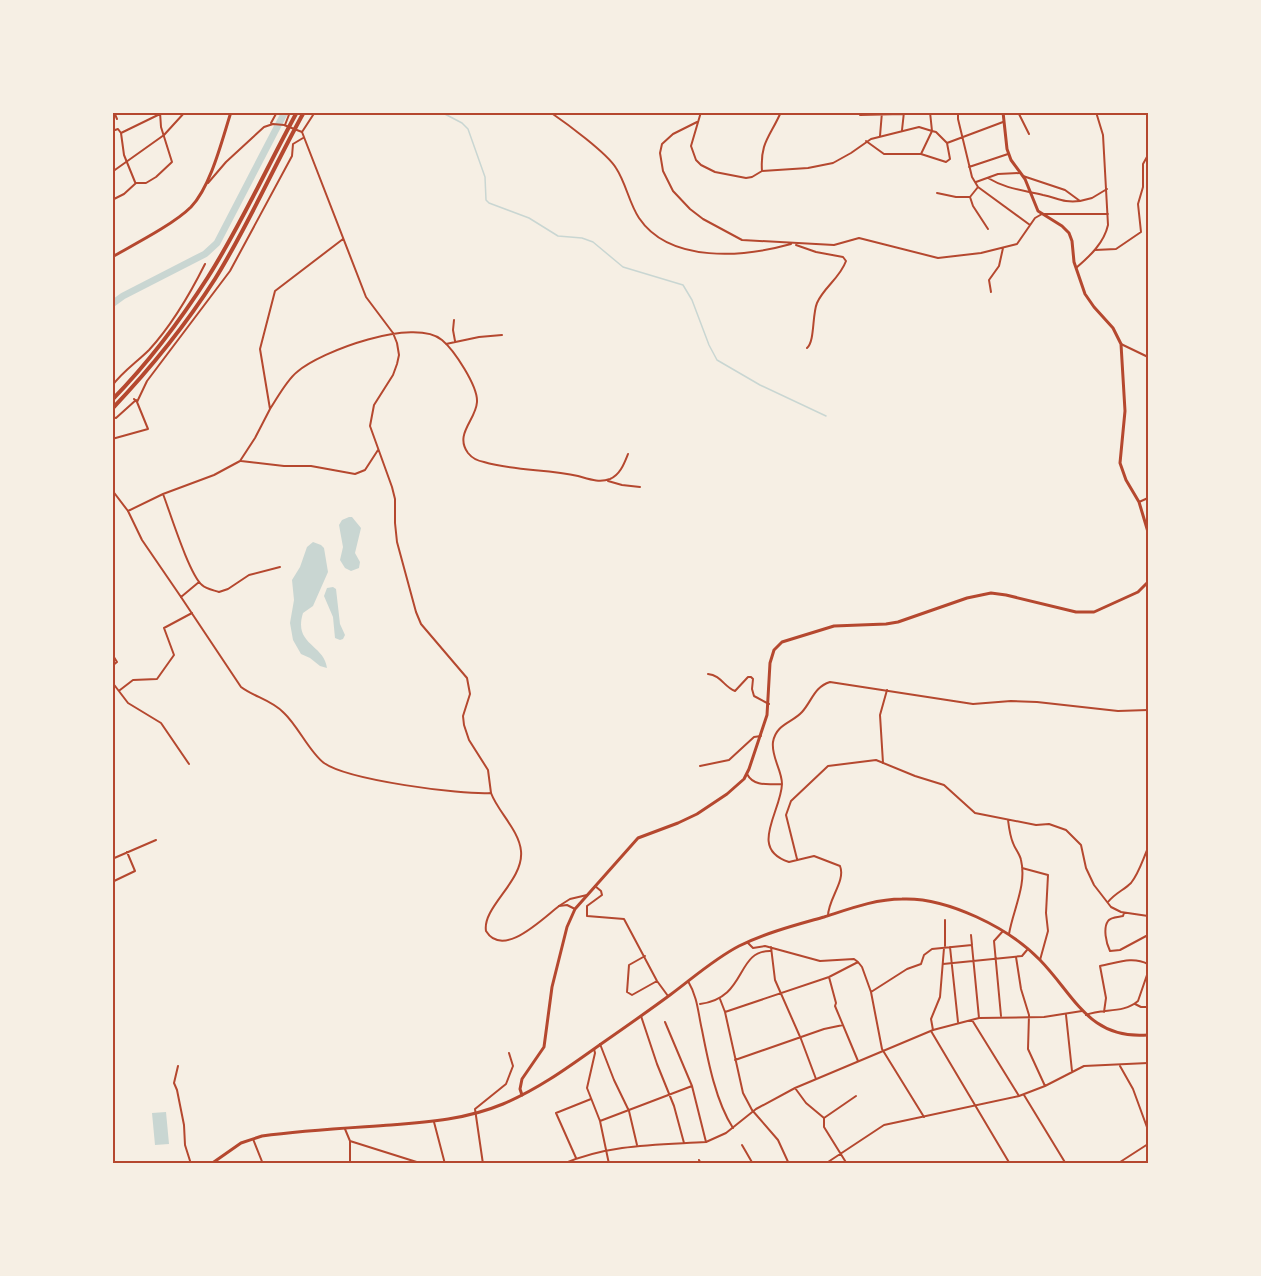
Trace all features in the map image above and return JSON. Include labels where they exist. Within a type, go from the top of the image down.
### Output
[{"type":"highway","points":[[112,400],[147,361],[208,277],[297,112]]},
{"type":"highway","points":[[112,409],[157,360],[201,301],[246,224],[303,114]]},
{"type":"main road","points":[[112,257],[188,210],[205,184],[231,112]]},
{"type":"main road","points":[[1003,112],[1008,154],[1022,174],[1035,206],[1069,234],[1076,269],[1091,303],[1113,328],[1121,344],[1125,411],[1120,463],[1126,480],[1139,502],[1149,532]]},
{"type":"main road","points":[[522,1095],[520,1089],[522,1078],[544,1047],[552,987],[567,927],[575,909],[638,838],[697,814],[727,794],[747,774],[761,736],[769,704],[771,655],[777,645],[834,626],[898,622],[967,598],[991,593],[1076,612],[1094,612],[1138,592],[1149,582]]},
{"type":"main road","points":[[211,1164],[230,1149],[253,1138],[273,1134],[434,1122],[476,1114],[504,1104],[560,1073],[720,958],[748,942],[828,916],[888,900],[916,899],[959,911],[1009,934],[1040,960],[1086,1015],[1107,1030],[1132,1035],[1149,1035]]},
{"type":"street","points":[[114,112],[117,119]]},
{"type":"street","points":[[112,172],[164,135],[185,112]]},
{"type":"street","points":[[205,184],[210,182],[251,136],[271,124],[277,112]]},
{"type":"street","points":[[285,125],[290,112]]},
{"type":"street","points":[[315,112],[302,132],[303,138],[369,304],[393,333],[398,349],[397,364],[393,375],[374,405],[370,426],[395,499],[394,523],[397,542],[416,612],[422,624],[466,678],[470,694],[464,725],[469,740],[488,770],[491,793],[496,806],[520,845],[521,854],[515,875],[487,919],[485,927],[488,934],[500,942],[512,940],[570,899],[587,895]]},
{"type":"street","points":[[550,112],[615,165],[637,216],[661,241],[691,250],[745,254],[793,244],[816,252],[843,257],[846,261],[840,273],[818,301],[814,313],[812,341],[807,348]]},
{"type":"street","points":[[701,112],[692,146],[696,160],[700,165],[715,172],[746,178],[762,171],[808,168],[833,163],[866,141],[919,127],[936,132],[947,143],[950,159],[946,162],[921,154],[884,154],[866,141]]},
{"type":"street","points":[[762,171],[763,144],[781,112]]},
{"type":"street","points":[[921,154],[932,132],[930,112]]},
{"type":"street","points":[[958,112],[969,167],[978,187],[1030,225]]},
{"type":"street","points":[[1018,112],[1029,134]]},
{"type":"street","points":[[1076,269],[1095,250],[1106,233],[1108,214],[1103,135],[1096,112]]},
{"type":"street","points":[[112,200],[124,194],[136,183],[146,183],[172,162],[161,127],[160,113],[121,134]]},
{"type":"street","points":[[880,136],[882,113]]},
{"type":"street","points":[[860,116],[903,113],[902,132]]},
{"type":"street","points":[[697,122],[667,138],[660,153],[663,171],[673,191],[703,219],[742,240],[838,245],[859,238],[938,258],[981,253],[1017,244],[1035,218],[1042,214],[1108,214]]},
{"type":"street","points":[[947,143],[1004,122]]},
{"type":"street","points":[[271,124],[285,125],[302,132]]},
{"type":"street","points":[[112,131],[118,129],[121,134],[122,146],[136,183]]},
{"type":"street","points":[[112,417],[116,418],[136,400],[147,381],[229,271],[292,156],[294,144],[303,138]]},
{"type":"street","points":[[969,167],[1008,154]]},
{"type":"street","points":[[1095,250],[1116,249],[1141,232],[1138,204],[1143,187],[1143,164],[1149,154]]},
{"type":"street","points":[[976,182],[998,174],[1022,174],[1065,190],[1080,201]]},
{"type":"street","points":[[988,178],[1002,186],[1066,202],[1092,198],[1107,189]]},
{"type":"street","points":[[970,197],[978,187]]},
{"type":"street","points":[[937,193],[970,197]]},
{"type":"street","points":[[970,197],[977,214],[988,229]]},
{"type":"street","points":[[270,409],[260,349],[275,291],[343,239]]},
{"type":"street","points":[[991,292],[989,280],[999,266],[1003,248]]},
{"type":"street","points":[[112,386],[150,348],[192,291],[206,264]]},
{"type":"street","points":[[454,320],[455,341]]},
{"type":"street","points":[[128,512],[163,494],[214,475],[240,461],[270,409],[295,373],[314,359],[393,333],[429,333],[446,344],[471,381],[477,395],[477,408],[464,436],[464,445],[470,455],[486,463],[640,487]]},
{"type":"street","points":[[446,344],[502,336]]},
{"type":"street","points":[[1121,344],[1147,357],[1149,352]]},
{"type":"street","points":[[115,382],[120,386]]},
{"type":"street","points":[[112,440],[148,429],[136,400]]},
{"type":"street","points":[[240,461],[284,466],[311,466],[355,474],[365,470],[378,450]]},
{"type":"street","points":[[605,480],[619,472],[628,454]]},
{"type":"street","points":[[112,490],[128,512],[148,551],[240,687],[284,712],[316,756],[327,765],[400,784],[466,793],[491,793]]},
{"type":"street","points":[[163,494],[186,556],[203,586],[219,592],[228,589],[249,575],[280,567]]},
{"type":"street","points":[[1139,502],[1149,498]]},
{"type":"street","points":[[181,597],[199,582]]},
{"type":"street","points":[[120,690],[133,680],[157,679],[174,655],[164,628],[192,613]]},
{"type":"street","points":[[112,654],[117,662],[112,666]]},
{"type":"street","points":[[708,674],[716,675],[731,690],[735,691],[748,677],[751,677],[754,696],[769,704]]},
{"type":"street","points":[[113,681],[128,703],[160,723],[189,764]]},
{"type":"street","points":[[828,916],[830,903],[842,874],[840,866],[814,856],[784,860],[771,851],[767,844],[782,784],[774,754],[774,738],[785,722],[799,716],[821,685],[830,682],[973,704],[1028,702],[1118,711],[1149,710]]},
{"type":"street","points":[[883,763],[880,715],[887,690]]},
{"type":"street","points":[[700,766],[729,760],[754,737],[761,736]]},
{"type":"street","points":[[797,859],[786,815],[791,801],[828,766],[871,759],[915,776],[944,784],[975,813],[1036,825],[1049,824],[1066,830],[1082,845],[1086,868],[1108,902],[1116,910],[1149,916]]},
{"type":"street","points":[[747,774],[750,780],[757,784],[782,784]]},
{"type":"street","points":[[1008,820],[1012,842],[1021,857],[1022,868],[1021,894],[1013,914],[1009,934]]},
{"type":"street","points":[[112,859],[156,840]]},
{"type":"street","points":[[1108,902],[1115,893],[1128,886],[1134,879],[1149,848]]},
{"type":"street","points":[[112,882],[135,871],[127,852]]},
{"type":"street","points":[[1022,868],[1048,875],[1046,913],[1048,931],[1040,960]]},
{"type":"street","points":[[595,886],[601,891],[602,896],[587,906],[587,916],[624,919],[668,997]]},
{"type":"street","points":[[560,906],[567,905],[575,909]]},
{"type":"street","points":[[1125,913],[1123,916],[1109,919],[1106,923],[1106,942],[1110,951],[1120,950],[1149,935]]},
{"type":"street","points":[[945,920],[940,997],[932,1019],[932,1030],[974,1106],[1010,1164]]},
{"type":"street","points":[[1001,1016],[994,941],[1003,931]]},
{"type":"street","points":[[971,935],[979,1018]]},
{"type":"street","points":[[748,942],[753,948],[765,946],[820,961],[854,959],[858,962],[871,992],[883,1051],[924,1117]]},
{"type":"street","points":[[871,992],[907,969],[921,964],[924,955],[932,949],[972,945]]},
{"type":"street","points":[[950,947],[958,1022]]},
{"type":"street","points":[[771,949],[776,980],[816,1079]]},
{"type":"street","points":[[698,1005],[720,999],[737,981],[754,954],[771,949]]},
{"type":"street","points":[[943,964],[1017,957],[1022,956],[1028,949]]},
{"type":"street","points":[[645,956],[629,965],[627,992],[633,995],[657,981]]},
{"type":"street","points":[[1017,957],[1021,989],[1029,1017],[1028,1049],[1045,1086]]},
{"type":"street","points":[[1104,1012],[1106,998],[1100,966],[1112,965],[1127,959],[1139,959],[1149,964]]},
{"type":"street","points":[[725,1012],[829,977],[858,962]]},
{"type":"street","points":[[1086,1015],[1113,1011],[1135,1004],[1149,972]]},
{"type":"street","points":[[829,977],[837,1003],[835,1006],[858,1061]]},
{"type":"street","points":[[688,981],[698,1005],[722,1110],[733,1128]]},
{"type":"street","points":[[720,999],[725,1012],[742,1094],[753,1112],[778,1140],[789,1164]]},
{"type":"street","points":[[1135,1004],[1149,1008]]},
{"type":"street","points":[[563,1164],[606,1150],[706,1142],[720,1137],[753,1112],[795,1088],[932,1030],[958,1022],[1001,1016],[1066,1015],[1082,1011]]},
{"type":"street","points":[[641,1015],[670,1095],[684,1143]]},
{"type":"street","points":[[1066,1015],[1072,1071]]},
{"type":"street","points":[[971,1019],[1019,1096]]},
{"type":"street","points":[[665,1022],[692,1086],[706,1142]]},
{"type":"street","points":[[735,1060],[801,1039],[824,1029],[843,1025]]},
{"type":"street","points":[[600,1044],[614,1080],[630,1111],[637,1146]]},
{"type":"street","points":[[594,1049],[587,1088],[600,1121],[609,1164]]},
{"type":"street","points":[[483,1164],[475,1109],[506,1084],[513,1066],[509,1053]]},
{"type":"street","points":[[825,1164],[884,1125],[1024,1095],[1072,1071],[1093,1065],[1120,1066],[1149,1063]]},
{"type":"street","points":[[178,1066],[174,1083],[184,1125],[185,1145],[191,1164]]},
{"type":"street","points":[[1120,1066],[1133,1089],[1138,1108],[1149,1130]]},
{"type":"street","points":[[600,1121],[692,1086]]},
{"type":"street","points":[[795,1088],[800,1097],[824,1118],[824,1127],[848,1164]]},
{"type":"street","points":[[1024,1095],[1066,1164]]},
{"type":"street","points":[[824,1118],[856,1096]]},
{"type":"street","points":[[576,1158],[556,1113],[591,1099]]},
{"type":"street","points":[[434,1122],[445,1164]]},
{"type":"street","points":[[345,1129],[350,1141],[350,1163]]},
{"type":"street","points":[[253,1138],[263,1164]]},
{"type":"street","points":[[350,1141],[423,1164]]},
{"type":"street","points":[[1117,1164],[1149,1144]]},
{"type":"street","points":[[742,1145],[753,1164]]},
{"type":"shaded area","points":[[352,517],[361,528],[355,553],[360,562],[359,568],[351,571],[345,568],[340,560],[343,547],[339,525],[342,520]]},
{"type":"shaded area","points":[[313,542],[324,548],[328,572],[313,606],[303,613],[301,624],[305,638],[321,654],[327,668],[301,654],[293,640],[290,623],[294,600],[292,580],[300,567],[307,547]]},
{"type":"shaded area","points":[[327,588],[336,589],[340,624],[345,635],[340,640],[335,638],[333,617],[324,596]]},
{"type":"shaded area","points":[[166,1112],[169,1144],[155,1145],[152,1113]]},
{"type":"waterway","points":[[112,304],[123,296],[205,254],[217,243],[285,112]]},
{"type":"waterway","points":[[441,112],[462,123],[468,129],[485,177],[486,200],[489,203],[529,218],[558,236],[582,238],[593,242],[623,267],[683,285],[692,300],[717,360],[760,385],[826,416]]}]
